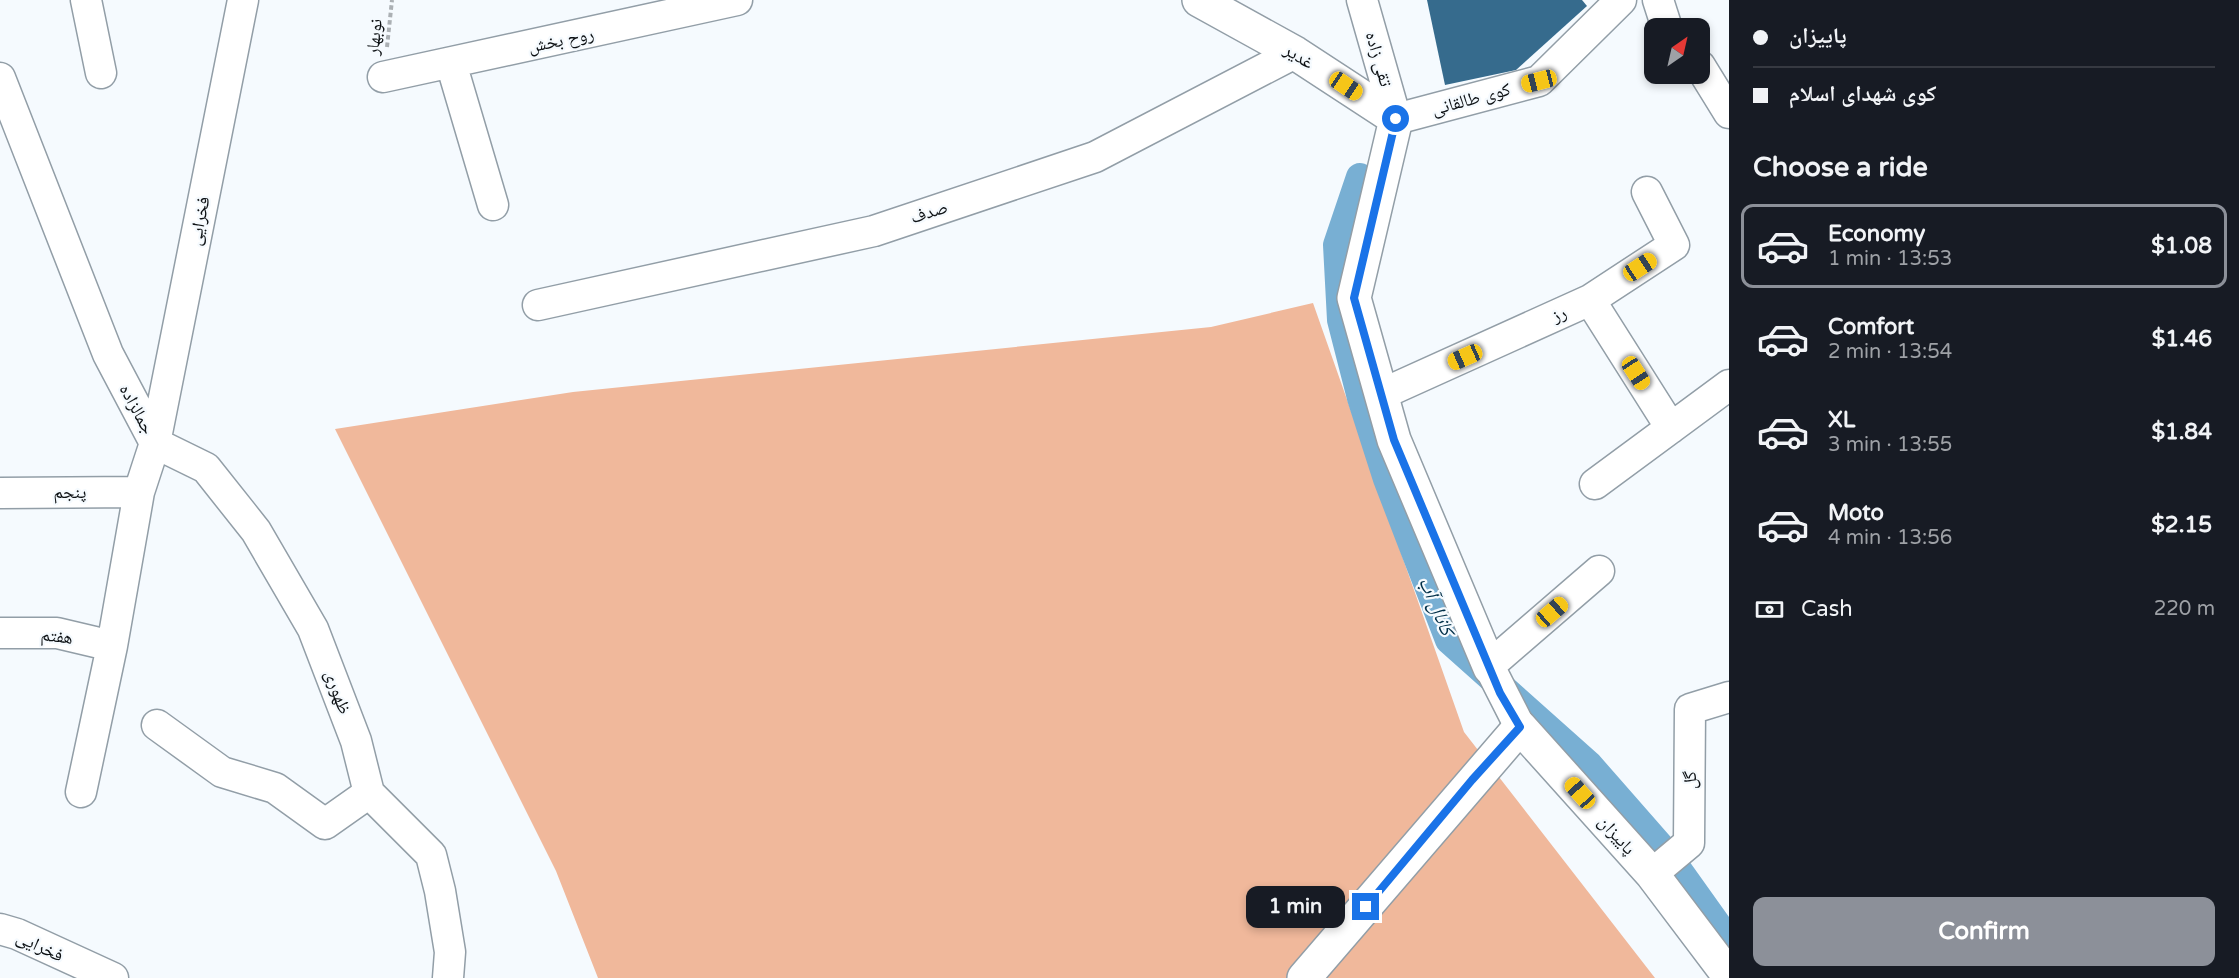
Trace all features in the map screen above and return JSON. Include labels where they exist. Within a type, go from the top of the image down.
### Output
[{"type":"main road","name":"غدیر","points":[[1199,0],[1296,53],[1396,119]]},
{"type":"main road","name":"پاییزان","points":[[1396,119],[1354,298],[1394,440],[1493,676]]},
{"type":"main road","name":"پاییزان","points":[[1520,727],[1652,874],[1726,967]]},
{"type":"main road","points":[[1304,978],[1520,727]]},
{"type":"street","points":[[86,0],[101,73]]},
{"type":"street","points":[[219,0],[233,51]]},
{"type":"street","name":"فخرایی","points":[[155,443],[243,0]]},
{"type":"street","name":"روح بخش","points":[[383,77],[737,0]]},
{"type":"street","name":"تقی زاده","points":[[1362,0],[1396,119]]},
{"type":"street","name":"کوی طالقانی","points":[[1396,119],[1539,81],[1620,0]]},
{"type":"street","points":[[1658,0],[1664,18]]},
{"type":"street","name":"صدف","points":[[538,305],[874,231],[1095,157],[1296,53]]},
{"type":"street","points":[[451,63],[493,205]]},
{"type":"street","name":"جمالزاده","points":[[0,78],[108,354],[155,443],[139,492],[112,646],[81,792]]},
{"type":"street","points":[[1710,82],[1729,113]]},
{"type":"street","name":"رز","points":[[1382,394],[1590,300],[1674,245],[1647,192]]},
{"type":"street","points":[[1590,300],[1671,428]]},
{"type":"street","points":[[1595,484],[1729,385]]},
{"type":"street","name":"ظهوری","points":[[155,443],[206,468],[256,531],[313,629],[356,741],[369,793]]},
{"type":"street","name":"پنجم","points":[[0,493],[139,492]]},
{"type":"street","points":[[1493,676],[1599,571]]},
{"type":"street","name":"هفتم","points":[[0,633],[57,633],[112,646]]},
{"type":"street","name":"پاییزان","points":[[1493,676],[1520,727]]},
{"type":"street","name":"گل","points":[[1652,874],[1689,843],[1690,709],[1729,697]]},
{"type":"street","points":[[157,725],[222,772],[275,788],[326,824],[369,793],[431,855],[440,891],[450,952],[448,978]]},
{"type":"street","name":"فخرایی","points":[[0,929],[17,934],[70,970],[113,978]]},
{"type":"path","name":"نوبهار","points":[[383,77],[392,0]]},
{"type":"shaded area","points":[[1313,303],[1464,732],[1655,978],[598,978],[556,871],[335,429],[573,392],[1211,327]]},
{"type":"building","points":[[1427,0],[1582,0],[1587,6],[1516,70],[1445,85]]},
{"type":"waterway","name":"کانال آب","points":[[1360,177],[1337,245],[1341,320],[1361,398],[1387,479],[1449,640],[1589,765],[1667,854],[1729,941]]},
{"type":"route","points":[[1366,907],[1472,780],[1520,727],[1500,693],[1394,440],[1354,298],[1396,119]]}]
